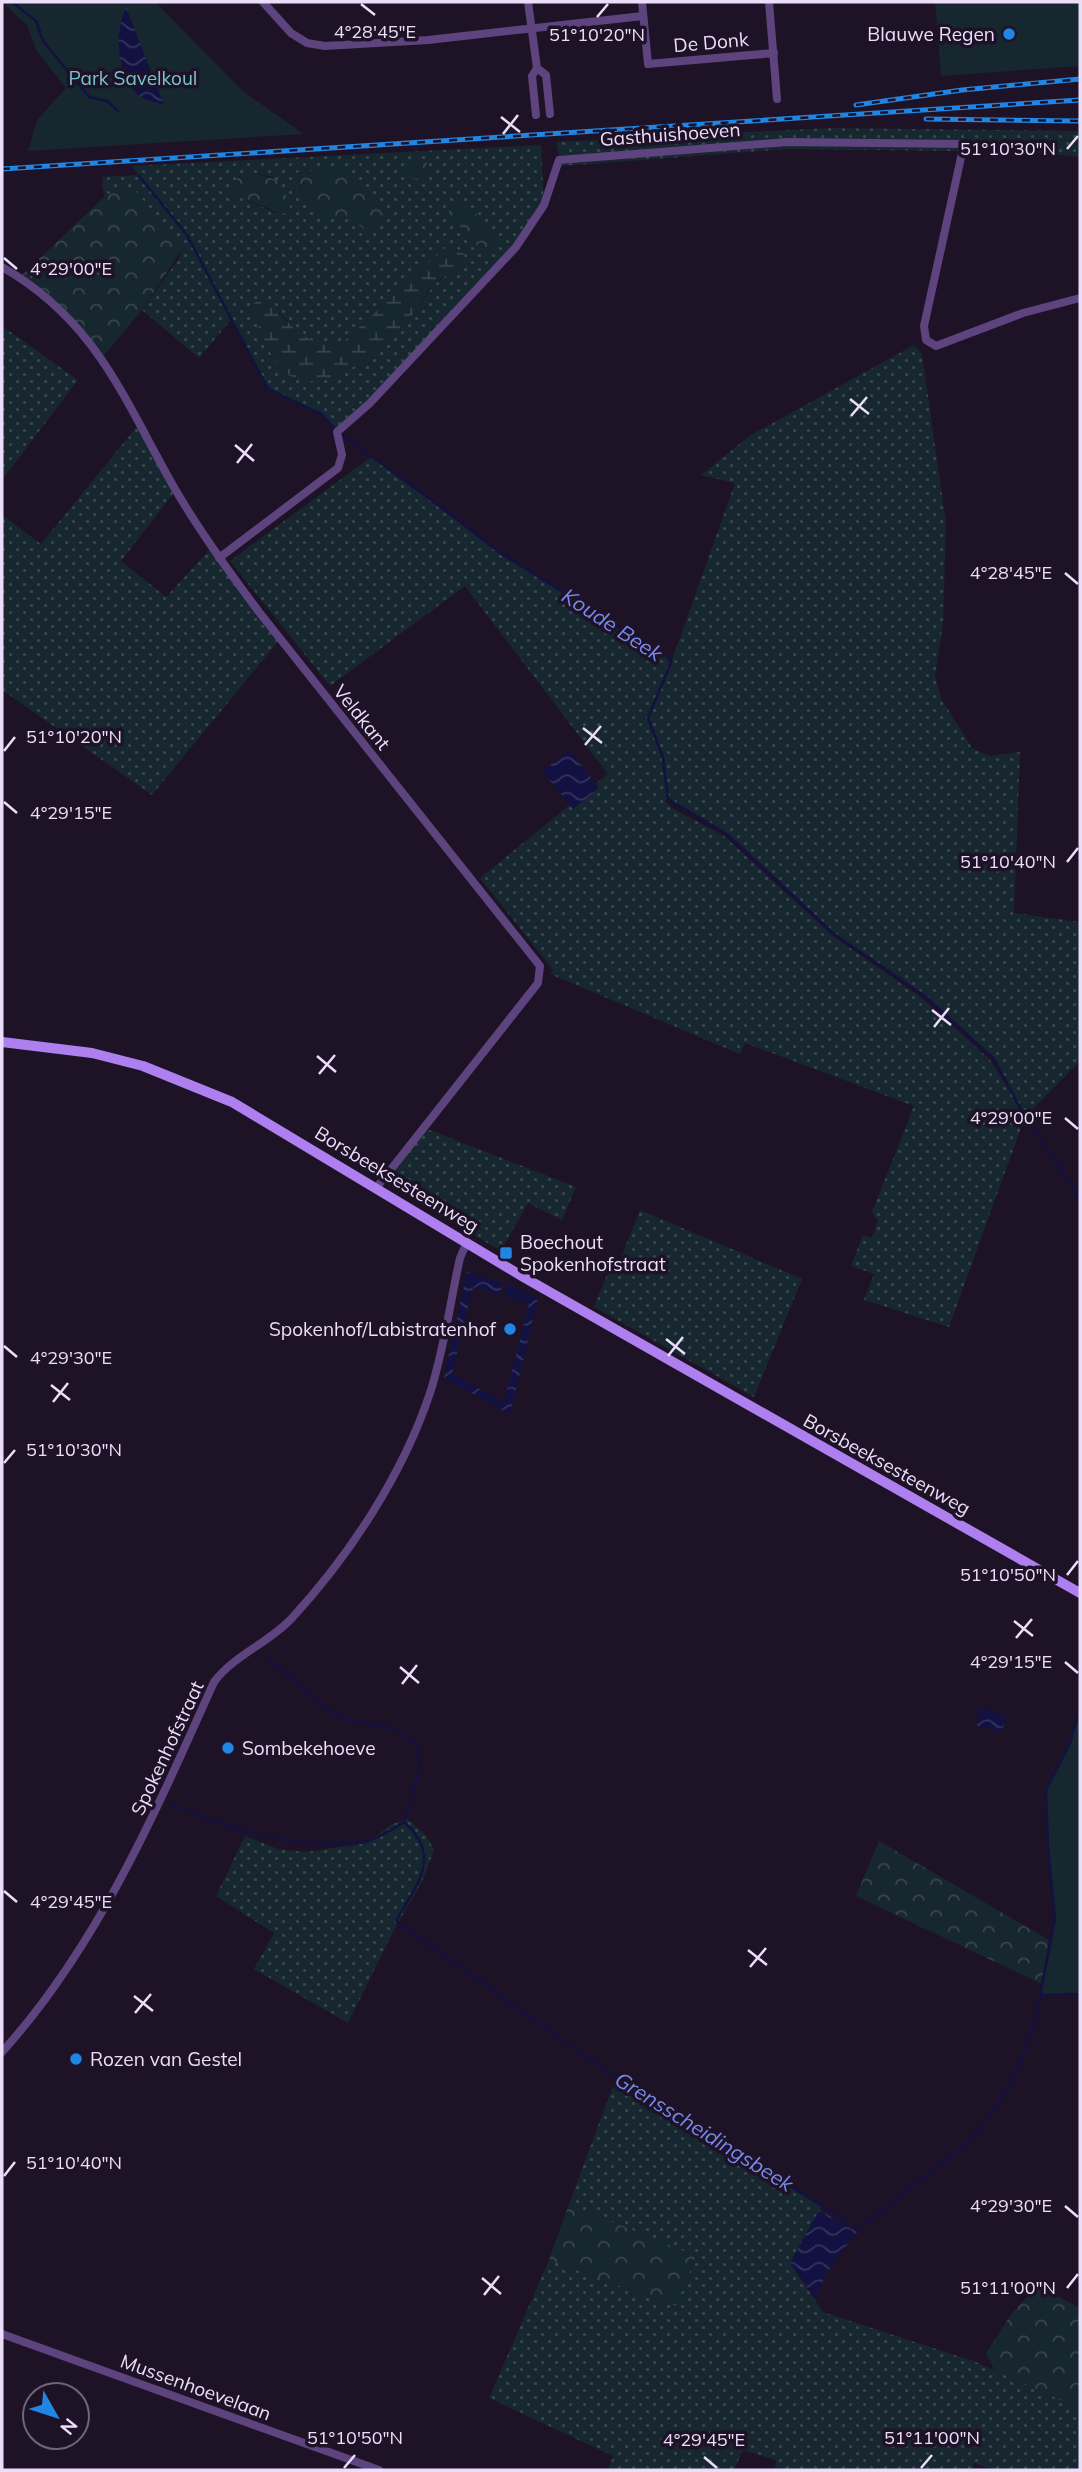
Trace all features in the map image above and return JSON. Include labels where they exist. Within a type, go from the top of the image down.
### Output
[{"type":"street","points":[[263,2],[291,33],[307,43],[325,46],[644,20],[642,2]]},
{"type":"street","points":[[527,2],[537,68],[532,76],[536,115]]},
{"type":"street","points":[[769,2],[777,99]]},
{"type":"street","name":"De Donk","points":[[644,20],[648,64],[774,53]]},
{"type":"street","points":[[537,68],[546,75],[550,114]]},
{"type":"street","name":"Gasthuishoeven","points":[[219,558],[338,468],[342,455],[337,432],[370,403],[516,247],[544,205],[558,160],[787,142],[964,144],[924,326],[926,340],[936,346],[1023,313],[1080,298]]},
{"type":"street","points":[[2,277],[5,269]]},
{"type":"street","name":"Veldkant","points":[[5,269],[46,295],[89,340],[137,416],[176,491],[219,558],[540,965],[538,983],[377,1187]]},
{"type":"street","name":"Borsbeeksesteenweg","points":[[2,1042],[92,1054],[143,1066],[189,1083],[266,1120],[467,1242],[1080,1593]]},
{"type":"street","name":"Spokenhofstraat","points":[[2,2052],[45,2001],[132,1859],[214,1682],[221,1673],[274,1636],[293,1617],[341,1556],[400,1463],[417,1429],[433,1383],[460,1258],[467,1242]]},
{"type":"street","name":"Mussenhoevelaan","points":[[2,2334],[379,2470]]},
{"type":"green space","name":"Park Savelkoul","points":[[2,2],[155,2],[244,92],[304,134],[28,151],[37,120],[66,88],[36,50],[27,25]]},
{"type":"green space","name":"Blauwe Regen","points":[[935,2],[1080,2],[1080,66],[941,76]]},
{"type":"green space","points":[[830,128],[1080,131],[1080,157],[980,147],[963,151],[787,149],[562,166],[556,142]]},
{"type":"green space","points":[[541,145],[544,205],[516,247],[337,432],[323,415],[268,389],[231,320],[199,358],[142,310],[178,260],[183,248],[117,189],[104,197],[102,177],[138,175],[132,166]],"holes":[[[255,173],[273,177],[276,213],[246,200],[238,177]],[[465,261],[434,285],[415,312],[297,379],[278,311],[306,338],[321,344],[342,343]]]},
{"type":"green space","points":[[417,157],[425,160],[428,168],[425,176],[417,179],[409,176],[406,168],[409,160]]},
{"type":"green space","points":[[341,168],[380,201],[384,209],[379,223],[369,232],[342,214],[333,218],[319,215],[292,180],[298,172]]},
{"type":"green space","points":[[255,173],[277,180],[290,202],[290,208],[284,214],[233,195],[231,189],[238,177]]},
{"type":"green space","points":[[117,189],[134,189],[183,248],[142,310],[101,359],[89,340],[20,277],[104,197]]},
{"type":"green space","points":[[456,200],[462,200],[492,230],[496,241],[489,251],[480,249],[448,213]]},
{"type":"green space","points":[[455,247],[464,254],[465,261],[432,287],[413,314],[376,350],[345,372],[329,379],[312,382],[297,379],[280,367],[268,348],[251,308],[254,303],[263,299],[307,338],[329,344],[342,343],[445,248]]},
{"type":"green space","points":[[2,326],[78,380],[2,480]]},
{"type":"green space","points":[[914,345],[922,354],[946,523],[943,624],[935,676],[941,698],[972,748],[990,756],[1020,752],[1014,913],[1080,922],[1080,1061],[1025,1117],[949,1327],[864,1300],[874,1274],[851,1266],[863,1235],[872,1238],[878,1220],[872,1212],[914,1106],[745,1043],[740,1054],[550,974],[553,970],[480,878],[608,774],[465,586],[330,686],[230,561],[371,457],[500,553],[668,657],[671,663],[735,483],[701,475],[751,435]],"holes":[[[668,799],[727,834],[834,934],[925,996],[994,1058],[1015,1099],[990,1060],[923,999],[833,936],[724,836],[674,809],[665,801]]]},
{"type":"green space","points":[[140,423],[176,490],[121,561],[166,597],[212,547],[280,639],[152,795],[2,690],[2,515],[41,544]]},
{"type":"green space","points":[[427,1129],[576,1187],[562,1220],[528,1203],[501,1251],[389,1185],[389,1178]]},
{"type":"green space","points":[[640,1210],[802,1279],[754,1397],[594,1307],[609,1270],[616,1270]]},
{"type":"green space","points":[[1080,1709],[1080,1994],[1040,1995],[1055,1918],[1048,1849],[1046,1790],[1070,1743]]},
{"type":"green space","points":[[407,1819],[426,1835],[434,1850],[422,1882],[396,1926],[348,2023],[254,1969],[274,1933],[216,1896],[245,1836],[278,1849],[306,1852],[368,1843],[390,1825]]},
{"type":"green space","points":[[879,1841],[1049,1940],[1042,1984],[856,1896]]},
{"type":"green space","points":[[616,2078],[822,2206],[790,2263],[823,2312],[976,2362],[1080,2408],[1080,2470],[994,2470],[974,2463],[973,2470],[775,2470],[776,2460],[743,2450],[734,2470],[608,2470],[613,2456],[489,2398],[549,2260],[675,2306],[696,2257],[569,2204]]},
{"type":"green space","points":[[569,2204],[696,2256],[676,2306],[549,2260]]},
{"type":"green space","points":[[1038,2286],[1080,2308],[1080,2408],[995,2371],[986,2353],[1012,2313]]},
{"type":"water","points":[[126,7],[164,105],[138,95],[125,75],[119,41]]},
{"type":"water","points":[[570,751],[599,788],[573,809],[542,771]]},
{"type":"water","points":[[467,1272],[503,1283],[499,1295],[473,1287],[452,1374],[504,1402],[529,1304],[504,1296],[508,1284],[538,1298],[510,1414],[444,1378]]},
{"type":"water","points":[[987,1708],[1007,1719],[1001,1732],[977,1726],[978,1710]]},
{"type":"water","points":[[819,2210],[857,2232],[829,2269],[815,2298],[790,2263]]},
{"type":"waterway","name":"Koude Beek","points":[[12,2],[36,21],[43,41],[89,97],[107,101],[118,111]]},
{"type":"waterway","name":"Koude Beek","points":[[139,176],[187,235],[268,389],[323,415],[337,432],[435,502],[500,553],[668,657],[671,663],[648,718],[663,758],[668,799],[727,834],[834,934],[925,996],[994,1059],[1025,1117],[1080,1198]]},
{"type":"waterway","points":[[268,1658],[314,1699],[341,1718],[391,1728],[416,1743],[421,1764],[404,1822]]},
{"type":"waterway","name":"Grensscheidingsbeek","points":[[404,1822],[416,1834],[424,1859],[418,1882],[396,1921],[616,2078],[859,2229],[960,2149],[988,2119],[1013,2081],[1035,2022],[1055,1918],[1048,1849],[1046,1790],[1070,1743],[1080,1709]]},
{"type":"waterway","points":[[171,1804],[239,1830],[311,1843],[336,1844],[371,1840],[404,1822]]},
{"type":"waterway","points":[[1040,1995],[1080,1994]]},
{"type":"railway","points":[[856,105],[962,90],[1080,79]]},
{"type":"railway","points":[[2,169],[1080,100]]},
{"type":"railway","points":[[926,119],[1080,121]]},
{"type":"place","name":"Blauwe Regen","points":[[1009,34]]},
{"type":"place","name":"Boechout Spokenhofstraat","points":[[506,1253]]},
{"type":"place","name":"Spokenhof/Labistratenhof","points":[[510,1329]]},
{"type":"place","name":"Sombekehoeve","points":[[228,1748]]},
{"type":"place","name":"Rozen van Gestel","points":[[76,2059]]}]
